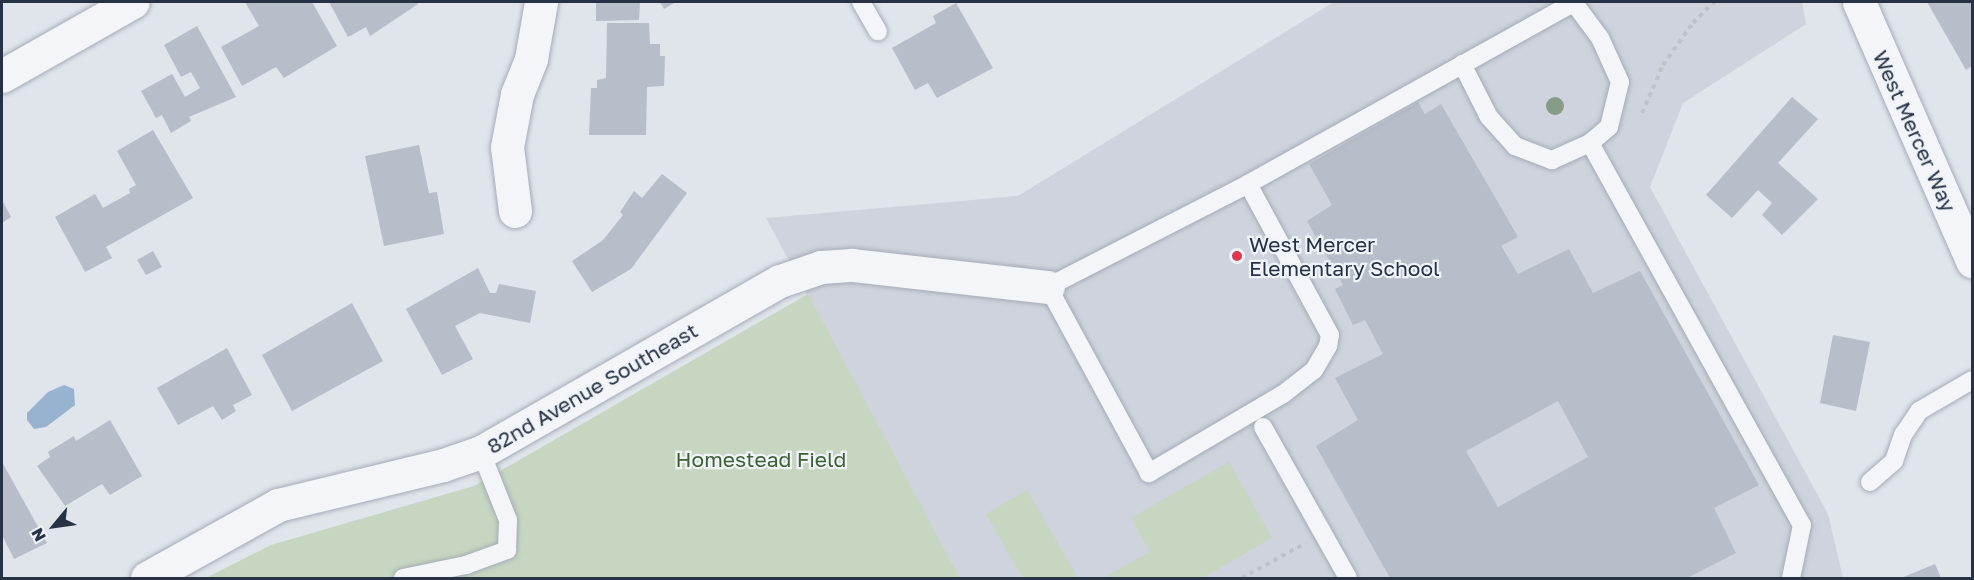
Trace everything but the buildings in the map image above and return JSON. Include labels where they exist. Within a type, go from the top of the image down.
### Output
[{"type":"street","points":[[2,76],[133,2]]},
{"type":"street","points":[[516,211],[507,147],[517,94],[531,60],[541,2]]},
{"type":"street","name":"West Mercer Way","points":[[1859,2],[1972,261]]},
{"type":"street","name":"82nd Avenue Southeast","points":[[147,579],[278,505],[443,465],[481,452],[780,281],[821,267],[852,265],[1048,287]]},
{"type":"lane","points":[[861,2],[878,31]]},
{"type":"lane","points":[[1248,184],[1330,335],[1328,346],[1314,370],[1283,394],[1149,473],[1048,287],[1248,184],[1462,64],[1574,2],[1600,38],[1620,82],[1609,127],[1590,143],[1552,160],[1515,147],[1489,117],[1462,64]]},
{"type":"lane","points":[[1590,143],[1802,525],[1791,579]]},
{"type":"lane","points":[[1870,482],[1894,461],[1903,435],[1919,411],[1972,380]]},
{"type":"lane","points":[[1263,426],[1321,535],[1348,579]]},
{"type":"lane","points":[[403,579],[466,565],[507,550],[508,520],[481,452]]},
{"type":"path","points":[[1640,118],[1663,65],[1693,23],[1714,2]]},
{"type":"path","points":[[1242,579],[1321,535]]},
{"type":"shaded area","name":"West Mercer Elementary School","points":[[1334,2],[1802,2],[1806,24],[1683,103],[1650,187],[1828,514],[1843,578],[960,578],[766,218],[1018,196]]},
{"type":"green space","name":"Homestead Field","points":[[808,294],[960,578],[206,578],[271,545],[474,486]]},
{"type":"green space","points":[[1229,462],[1272,538],[1202,578],[1104,578],[1150,552],[1131,518]]},
{"type":"green space","points":[[1027,490],[1078,578],[1023,578],[986,514]]},
{"type":"water","points":[[64,385],[74,389],[75,405],[46,427],[34,429],[27,420],[27,413],[48,392]]},
{"type":"place","name":"West Mercer Elementary School","points":[[1237,256]]}]
